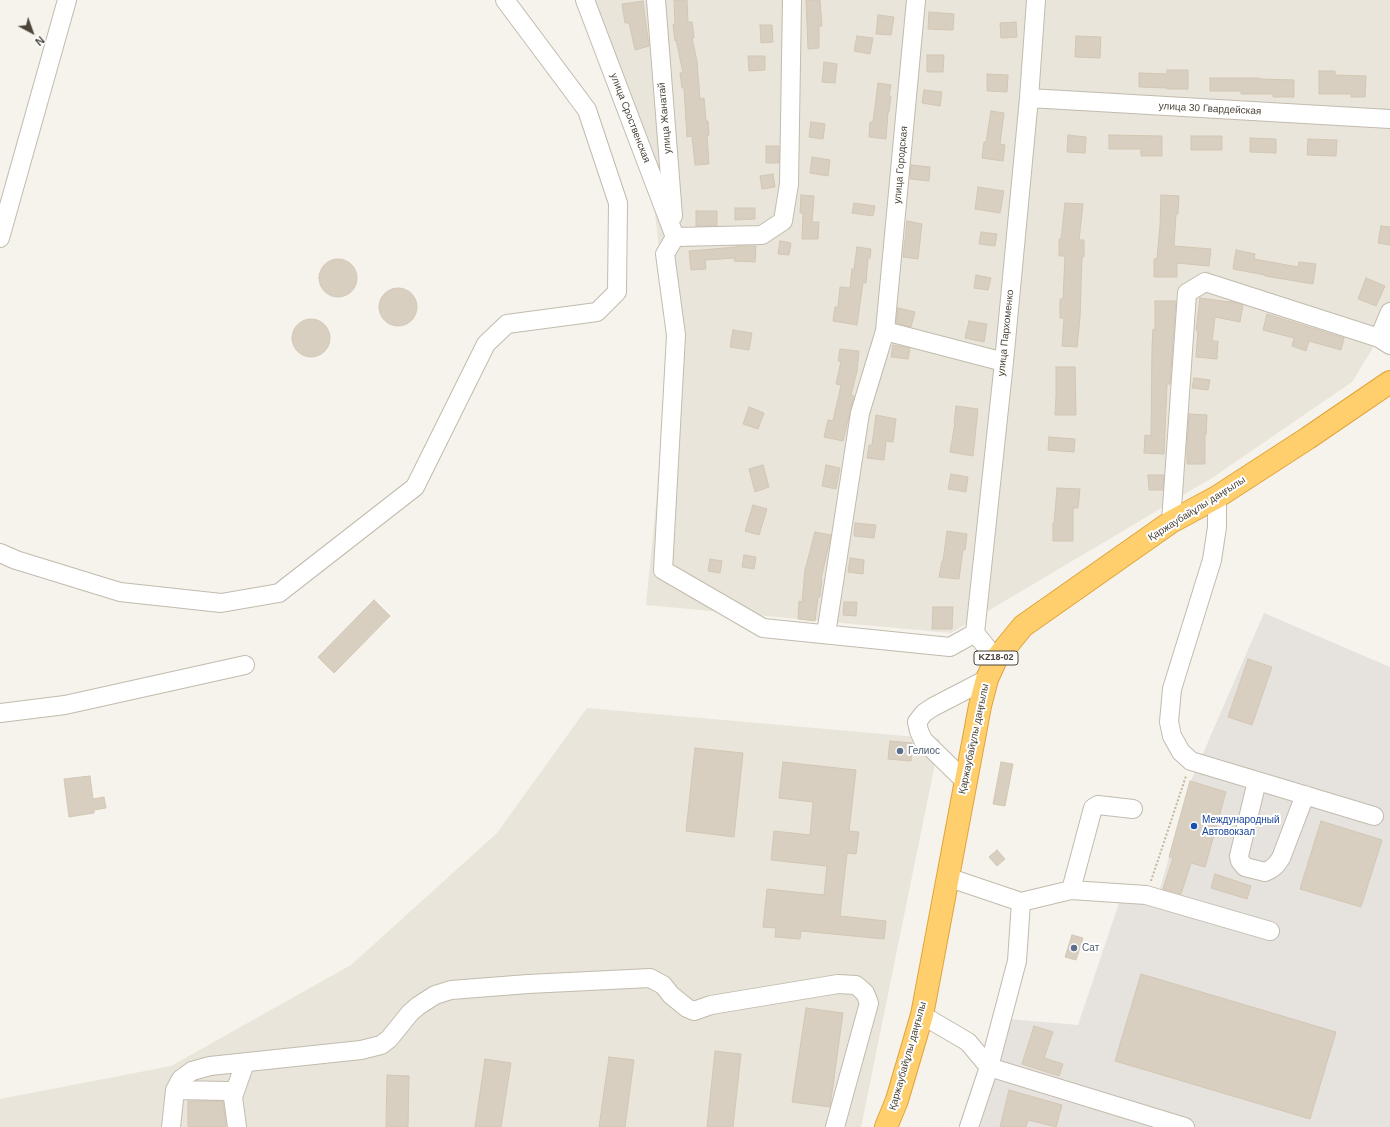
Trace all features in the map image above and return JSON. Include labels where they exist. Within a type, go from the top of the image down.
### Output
[{"type":"highway","name":"Қаржаубайұлы даңғылы","points":[[886,1127],[897,1100],[922,1015],[980,706],[987,679],[996,659],[1023,626],[1172,522],[1217,497],[1308,438],[1390,382]]},
{"type":"street","points":[[0,238],[67,0]]},
{"type":"street","points":[[0,553],[16,560],[120,592],[221,603],[279,593],[415,487],[486,344],[507,324],[596,312],[617,292],[618,203],[587,110],[505,0]]},
{"type":"street","name":"улица Сроственская","points":[[585,0],[675,237]]},
{"type":"street","name":"улица Жанатай","points":[[656,0],[675,237]]},
{"type":"street","points":[[792,0],[789,184],[783,221],[762,235],[675,237],[665,254],[676,335],[663,570],[763,628],[950,647],[975,633],[996,659]]},
{"type":"street","name":"улица Городская","points":[[826,634],[860,413],[885,331],[916,0]]},
{"type":"street","name":"улица Пархоменко","points":[[975,633],[1004,362],[1029,98],[1036,0]]},
{"type":"street","name":"улица 30 Гвардейская","points":[[1029,98],[1390,119]]},
{"type":"street","points":[[1172,522],[1188,293],[1205,282],[1384,341],[1390,312]]},
{"type":"street","points":[[885,331],[1004,362]]},
{"type":"street","points":[[1217,497],[1217,527],[1212,560],[1172,689],[1169,716],[1172,736],[1181,752],[1191,761],[1374,816]]},
{"type":"street","points":[[0,714],[65,705],[245,665]]},
{"type":"street","points":[[965,781],[923,740],[917,722],[924,713],[933,707],[987,679]]},
{"type":"street","points":[[1257,781],[1239,856],[1240,861],[1245,867],[1265,872],[1276,865],[1281,858],[1304,795]]},
{"type":"street","points":[[1071,890],[1093,808],[1098,805],[1133,808]]},
{"type":"street","points":[[948,877],[1021,902],[1071,890],[1146,895],[1270,931]]},
{"type":"street","points":[[969,1127],[989,1067],[1017,961],[1021,902]]},
{"type":"street","points":[[171,1127],[175,1090],[181,1078],[192,1071],[210,1066],[361,1050],[381,1046],[418,1006],[435,995],[451,990],[528,984],[650,978],[662,985],[687,1008],[694,1010],[711,1005],[838,984],[856,985],[864,993],[869,1003],[835,1127]]},
{"type":"street","points":[[922,1015],[968,1042],[989,1067],[1185,1127]]},
{"type":"street","points":[[237,1127],[233,1097],[246,1063]]},
{"type":"street","points":[[175,1090],[228,1091],[233,1097]]},
{"type":"path","points":[[1146,895],[1191,761]]},
{"type":"shaded area","points":[[583,0],[1390,0],[1390,320],[1352,382],[1212,478],[951,633],[646,605],[671,353],[646,135]]},
{"type":"shaded area","points":[[1264,613],[1390,667],[1390,1127],[980,1127],[1009,1019],[1078,1025],[1121,897],[1155,906],[1191,781]]},
{"type":"shaded area","points":[[587,708],[940,739],[861,1127],[0,1127],[0,1099],[171,1066],[351,965],[497,833]]},
{"type":"building","points":[[674,0],[687,0],[688,22],[692,22],[694,38],[692,38],[697,61],[700,99],[704,98],[706,121],[708,121],[709,135],[707,135],[709,164],[695,165],[692,136],[687,137],[684,88],[682,88],[680,73],[683,73],[676,40],[675,41],[673,25],[675,24]]},
{"type":"building","points":[[806,0],[820,0],[822,26],[819,26],[819,48],[808,49]]},
{"type":"building","points":[[643,1],[649,46],[635,50],[629,23],[625,23],[622,4]]},
{"type":"building","points":[[929,12],[954,14],[953,30],[928,29]]},
{"type":"building","points":[[878,15],[894,17],[891,35],[876,34]]},
{"type":"building","points":[[1016,22],[1017,37],[1001,38],[1000,23]]},
{"type":"building","points":[[760,25],[772,25],[773,42],[761,43]]},
{"type":"building","points":[[857,36],[873,38],[870,54],[854,51]]},
{"type":"building","points":[[1076,36],[1101,37],[1100,58],[1075,57]]},
{"type":"building","points":[[927,55],[944,55],[943,72],[927,72]]},
{"type":"building","points":[[748,56],[765,56],[765,70],[749,71]]},
{"type":"building","points":[[824,62],[837,64],[835,83],[822,82]]},
{"type":"building","points":[[1167,70],[1188,70],[1188,89],[1139,87],[1139,73],[1167,74]]},
{"type":"building","points":[[1319,71],[1335,71],[1335,75],[1366,76],[1365,97],[1351,97],[1351,94],[1319,94]]},
{"type":"building","points":[[987,74],[1008,75],[1007,92],[987,91]]},
{"type":"building","points":[[1210,78],[1294,80],[1294,97],[1273,97],[1273,94],[1241,94],[1241,91],[1210,91]]},
{"type":"building","points":[[878,83],[891,85],[886,139],[869,137],[870,122],[873,122]]},
{"type":"building","points":[[924,90],[942,92],[940,106],[922,103]]},
{"type":"building","points":[[991,111],[1004,113],[1000,144],[1005,145],[1003,161],[982,158]]},
{"type":"building","points":[[811,122],[825,124],[823,139],[809,137]]},
{"type":"building","points":[[1068,135],[1086,137],[1085,153],[1067,152]]},
{"type":"building","points":[[1109,135],[1162,136],[1162,156],[1141,156],[1141,149],[1109,149]]},
{"type":"building","points":[[1191,136],[1222,136],[1222,150],[1191,150]]},
{"type":"building","points":[[1250,138],[1276,139],[1276,153],[1250,152]]},
{"type":"building","points":[[1308,139],[1337,140],[1336,156],[1307,155]]},
{"type":"building","points":[[766,146],[779,146],[779,163],[766,163]]},
{"type":"building","points":[[812,157],[830,160],[828,176],[810,173]]},
{"type":"building","points":[[911,165],[930,167],[929,181],[910,179]]},
{"type":"building","points":[[773,174],[775,187],[762,189],[760,176]]},
{"type":"building","points":[[978,187],[1004,191],[1000,213],[975,209]]},
{"type":"building","points":[[801,195],[814,196],[812,222],[819,222],[818,239],[802,239],[803,213],[800,213]]},
{"type":"building","points":[[1161,195],[1179,196],[1174,246],[1211,249],[1209,266],[1177,263],[1177,277],[1154,277],[1154,259],[1157,259],[1160,225]]},
{"type":"building","points":[[854,203],[875,206],[873,216],[852,213]]},
{"type":"building","points":[[1065,203],[1083,204],[1079,240],[1084,240],[1084,257],[1082,257],[1080,318],[1077,347],[1062,346],[1064,318],[1060,318],[1060,299],[1063,299],[1065,256],[1059,256],[1059,239],[1061,239]]},
{"type":"building","points":[[735,208],[755,208],[755,219],[735,220]]},
{"type":"building","points":[[696,211],[717,211],[717,226],[696,226]]},
{"type":"building","points":[[907,221],[922,224],[918,259],[903,257]]},
{"type":"building","points":[[1381,226],[1390,227],[1390,245],[1378,243]]},
{"type":"building","points":[[981,232],[997,234],[995,246],[979,244]]},
{"type":"building","points":[[780,241],[791,243],[789,255],[778,254]]},
{"type":"building","points":[[736,246],[756,246],[755,262],[734,261],[735,258],[705,260],[706,269],[691,270],[689,251]]},
{"type":"building","points":[[857,247],[871,249],[870,258],[868,258],[866,283],[863,283],[857,325],[833,321],[835,307],[838,307],[840,287],[850,288],[852,269],[854,269]]},
{"type":"building","points":[[1236,250],[1255,254],[1254,259],[1298,267],[1299,262],[1316,264],[1313,284],[1233,269]]},
{"type":"building","points":[[338,259],[348,262],[354,268],[357,278],[354,288],[348,294],[338,297],[328,294],[322,288],[319,278],[322,268],[328,262]]},
{"type":"building","points":[[976,275],[991,278],[988,290],[974,288]]},
{"type":"building","points":[[1366,278],[1385,286],[1376,306],[1358,299]]},
{"type":"building","points":[[398,288],[408,291],[414,297],[417,307],[414,317],[408,323],[398,326],[388,323],[382,317],[379,307],[382,297],[388,291]]},
{"type":"building","points":[[1200,298],[1229,301],[1243,305],[1240,322],[1215,317],[1212,341],[1218,341],[1217,359],[1196,357],[1198,331],[1196,330]]},
{"type":"building","points":[[1155,301],[1176,301],[1170,384],[1167,384],[1164,454],[1144,453],[1145,435],[1151,436],[1152,347],[1153,329],[1155,330]]},
{"type":"building","points":[[898,308],[915,312],[911,327],[896,323]]},
{"type":"building","points":[[1267,314],[1344,338],[1341,350],[1309,341],[1306,351],[1292,346],[1294,338],[1263,330]]},
{"type":"building","points":[[311,319],[321,322],[327,328],[330,338],[327,348],[321,354],[311,357],[301,354],[295,348],[292,338],[295,328],[301,322]]},
{"type":"building","points":[[969,321],[987,324],[984,342],[965,338]]},
{"type":"building","points":[[733,330],[752,333],[749,350],[730,347]]},
{"type":"building","points":[[893,345],[910,348],[908,359],[891,357]]},
{"type":"building","points":[[840,349],[859,351],[857,371],[851,395],[854,396],[843,441],[824,437],[828,420],[833,421],[841,385],[836,384],[841,361],[838,361]]},
{"type":"building","points":[[1056,367],[1075,367],[1076,415],[1055,415]]},
{"type":"building","points":[[1194,378],[1210,380],[1208,390],[1192,388]]},
{"type":"building","points":[[956,406],[978,409],[973,456],[950,452],[955,423]]},
{"type":"building","points":[[749,407],[764,413],[758,429],[743,424]]},
{"type":"building","points":[[1189,414],[1207,415],[1206,435],[1205,434],[1205,464],[1187,464]]},
{"type":"building","points":[[876,415],[896,419],[893,442],[886,441],[884,460],[867,458],[869,445],[872,445]]},
{"type":"building","points":[[1049,437],[1075,439],[1074,452],[1048,450]]},
{"type":"building","points":[[763,465],[769,487],[755,492],[749,469]]},
{"type":"building","points":[[826,465],[840,468],[836,489],[822,486]]},
{"type":"building","points":[[951,474],[968,477],[966,492],[948,489]]},
{"type":"building","points":[[1148,475],[1164,475],[1163,490],[1149,490]]},
{"type":"building","points":[[1057,488],[1080,489],[1078,508],[1073,508],[1073,541],[1053,541],[1053,523]]},
{"type":"building","points":[[753,505],[767,509],[759,535],[745,531]]},
{"type":"building","points":[[855,523],[876,525],[874,538],[854,536]]},
{"type":"building","points":[[947,531],[967,534],[959,579],[939,577]]},
{"type":"building","points":[[815,532],[831,535],[821,579],[820,597],[818,597],[815,621],[798,619],[799,601],[802,602],[805,570]]},
{"type":"building","points":[[744,555],[756,557],[754,569],[742,567]]},
{"type":"building","points":[[850,558],[864,560],[863,574],[848,572]]},
{"type":"building","points":[[710,559],[722,561],[720,573],[708,571]]},
{"type":"building","points":[[374,600],[390,616],[334,673],[318,657]]},
{"type":"building","points":[[844,602],[857,602],[856,616],[843,615]]},
{"type":"building","points":[[933,607],[953,607],[952,629],[932,629]]},
{"type":"building","points":[[1248,659],[1272,667],[1252,725],[1228,717]]},
{"type":"building","name":"Гелиос","points":[[890,741],[912,743],[911,761],[888,759]]},
{"type":"building","points":[[695,748],[743,753],[734,837],[686,831]]},
{"type":"building","points":[[783,762],[856,770],[849,831],[859,832],[856,854],[847,853],[840,916],[886,921],[884,939],[801,931],[800,939],[775,937],[776,928],[763,927],[767,889],[824,895],[827,866],[771,860],[774,831],[810,835],[813,802],[779,798]]},
{"type":"building","points":[[1001,762],[1013,764],[1005,806],[993,804]]},
{"type":"building","points":[[90,776],[93,799],[104,797],[106,808],[94,810],[94,813],[69,817],[64,779]]},
{"type":"building","points":[[1190,781],[1226,792],[1205,867],[1191,863],[1181,894],[1163,889],[1173,858],[1169,857]]},
{"type":"building","points":[[1321,821],[1382,840],[1361,907],[1300,889]]},
{"type":"building","points":[[997,850],[1005,859],[997,866],[989,857]]},
{"type":"building","points":[[1215,874],[1251,886],[1247,899],[1211,888]]},
{"type":"building","name":"Сат","points":[[1072,935],[1083,938],[1076,960],[1065,957]]},
{"type":"building","points":[[1141,974],[1336,1032],[1310,1119],[1115,1061]]},
{"type":"building","points":[[806,1008],[843,1013],[830,1107],[792,1102]]},
{"type":"building","points":[[1034,1026],[1053,1032],[1044,1058],[1063,1064],[1059,1076],[1022,1064]]},
{"type":"building","points":[[715,1051],[741,1054],[733,1127],[707,1127]]},
{"type":"building","points":[[609,1057],[634,1060],[625,1127],[599,1127]]},
{"type":"building","points":[[485,1059],[511,1063],[501,1127],[475,1127]]},
{"type":"building","points":[[387,1075],[409,1076],[408,1127],[386,1127]]},
{"type":"building","points":[[1009,1090],[1062,1105],[1056,1127],[1028,1120],[1026,1127],[1000,1127]]},
{"type":"building","points":[[188,1101],[223,1101],[226,1127],[188,1127]]},
{"type":"place","name":"Гелиос","points":[[900,751]]},
{"type":"place","name":"Международный Автовокзал","points":[[1194,826]]},
{"type":"place","name":"Сат","points":[[1074,948]]}]
